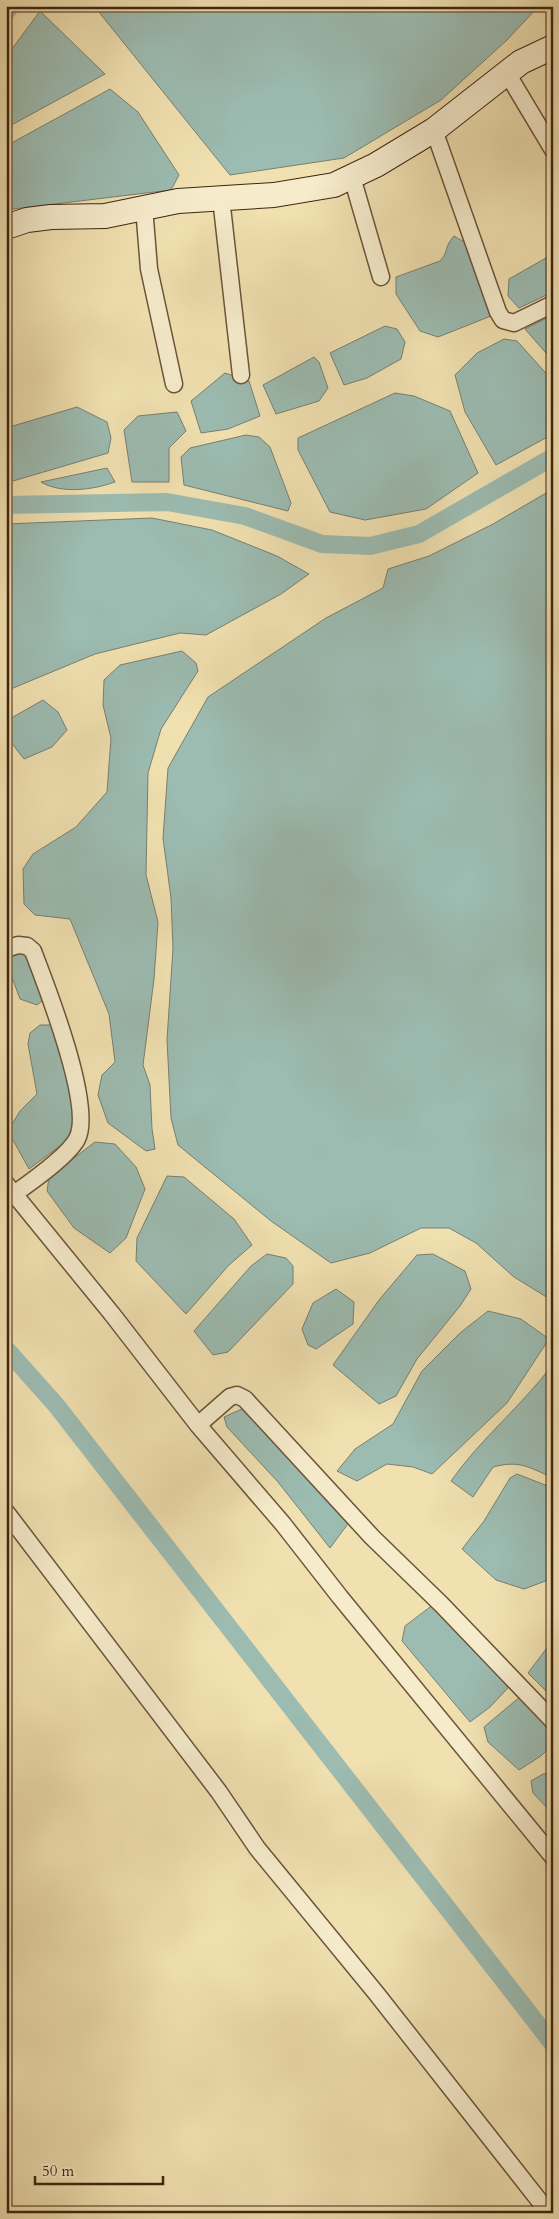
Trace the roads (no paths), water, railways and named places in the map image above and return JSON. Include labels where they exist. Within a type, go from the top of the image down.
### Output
[{"type":"street","points":[[6,227],[27,220],[50,217],[105,216],[178,200],[274,195],[334,185],[352,177],[434,130],[521,62],[553,47]]},
{"type":"street","points":[[507,73],[553,150]]},
{"type":"street","points":[[434,130],[498,312],[503,320],[514,323],[553,304]]},
{"type":"street","points":[[352,177],[380,277]]},
{"type":"street","points":[[221,198],[241,376]]},
{"type":"street","points":[[144,207],[149,270],[174,384]]},
{"type":"street","points":[[6,949],[18,945],[27,946],[33,951],[60,1027],[74,1079],[81,1124],[77,1138],[63,1155],[10,1189],[112,1314],[198,1425],[283,1524],[346,1605],[550,1849]]},
{"type":"street","points":[[198,1425],[230,1396],[237,1395],[245,1399],[372,1537],[442,1605],[553,1721]]},
{"type":"street","points":[[6,1512],[219,1792],[257,1848],[376,1993],[549,2213]]},
{"type":"water","points":[[94,6],[539,6],[507,40],[441,100],[344,158],[230,175]]},
{"type":"water","points":[[40,11],[105,74],[6,128],[6,57]]},
{"type":"water","points":[[110,89],[138,112],[179,175],[171,190],[13,209],[6,212],[6,146]]},
{"type":"water","points":[[454,236],[466,243],[491,316],[438,337],[420,331],[396,294],[396,277],[440,261]]},
{"type":"water","points":[[553,254],[553,292],[519,308],[508,296],[509,279]]},
{"type":"water","points":[[553,315],[553,361],[525,329]]},
{"type":"water","points":[[385,326],[397,329],[405,342],[401,359],[367,378],[344,385],[330,353]]},
{"type":"water","points":[[504,339],[517,341],[553,381],[553,434],[496,465],[465,412],[455,375],[477,353]]},
{"type":"water","points":[[314,357],[319,362],[328,388],[319,401],[276,414],[263,385]]},
{"type":"water","points":[[225,373],[249,381],[260,416],[228,429],[201,433],[191,401]]},
{"type":"water","points":[[395,393],[414,396],[450,411],[478,473],[426,509],[365,520],[330,512],[298,450],[298,438]]},
{"type":"water","points":[[77,407],[107,422],[111,438],[108,453],[13,481],[6,480],[6,428]]},
{"type":"water","points":[[177,412],[186,431],[169,448],[169,482],[132,482],[124,430],[138,416]]},
{"type":"water","points":[[246,435],[259,437],[270,447],[291,503],[288,511],[184,485],[181,457],[190,448]]},
{"type":"water","points":[[107,468],[115,482],[97,487],[67,489],[49,486],[41,482]]},
{"type":"water","points":[[553,489],[553,1301],[514,1277],[476,1243],[449,1228],[421,1228],[370,1253],[331,1263],[271,1221],[178,1145],[171,1118],[167,1040],[173,948],[171,898],[163,838],[168,768],[208,697],[326,618],[383,588],[388,569],[429,556],[493,524]]},
{"type":"water","points":[[152,518],[212,530],[277,556],[309,574],[281,594],[206,635],[180,633],[95,654],[6,691],[6,524]]},
{"type":"water","points":[[182,651],[196,663],[198,671],[161,729],[148,773],[146,875],[158,922],[154,979],[143,1065],[150,1085],[155,1149],[146,1151],[108,1123],[98,1095],[102,1075],[115,1062],[109,1014],[70,919],[35,915],[24,904],[23,869],[33,854],[76,827],[107,792],[111,738],[103,705],[104,680],[120,665]]},
{"type":"water","points":[[43,700],[58,712],[67,730],[52,747],[24,759],[6,736],[6,721]]},
{"type":"water","points":[[24,947],[46,998],[37,1005],[20,999],[6,961],[6,954]]},
{"type":"water","points":[[40,1025],[54,1025],[79,1122],[64,1143],[29,1169],[8,1131],[20,1111],[37,1094],[28,1044],[30,1033]]},
{"type":"water","points":[[95,1142],[115,1144],[136,1167],[145,1189],[126,1238],[110,1253],[74,1228],[47,1191],[49,1177]]},
{"type":"water","points":[[167,1176],[184,1177],[234,1219],[252,1245],[229,1265],[186,1314],[136,1261],[137,1238]]},
{"type":"water","points":[[267,1254],[286,1258],[293,1266],[293,1284],[228,1352],[213,1355],[194,1331],[251,1266]]},
{"type":"water","points":[[433,1254],[465,1271],[471,1289],[460,1306],[417,1359],[396,1396],[379,1404],[333,1365],[379,1300],[417,1255]]},
{"type":"water","points":[[336,1289],[354,1302],[353,1324],[316,1349],[308,1345],[302,1329],[313,1303]]},
{"type":"water","points":[[488,1311],[521,1319],[549,1339],[507,1403],[432,1474],[413,1467],[387,1464],[357,1481],[337,1471],[355,1449],[393,1424],[422,1371],[460,1333]]},
{"type":"water","points":[[553,1364],[553,1478],[524,1466],[510,1464],[493,1467],[473,1497],[451,1481],[475,1450],[528,1394]]},
{"type":"water","points":[[244,1408],[350,1521],[330,1548],[278,1482],[227,1427],[224,1417]]},
{"type":"water","points":[[517,1474],[553,1488],[553,1575],[548,1580],[524,1589],[496,1580],[462,1549],[484,1521],[510,1478]]},
{"type":"water","points":[[434,1604],[486,1653],[508,1688],[490,1707],[470,1722],[402,1641],[405,1626]]},
{"type":"water","points":[[553,1640],[553,1698],[528,1673]]},
{"type":"water","points":[[521,1696],[553,1728],[553,1744],[541,1756],[519,1770],[488,1742],[484,1727]]},
{"type":"water","points":[[553,1773],[553,1814],[533,1793],[531,1781],[543,1774]]},
{"type":"waterway","points":[[6,12],[11,6]]},
{"type":"waterway","points":[[6,505],[167,502],[245,516],[322,544],[370,546],[419,534],[553,457]]},
{"type":"waterway","points":[[6,1349],[56,1405],[553,2044]]}]
